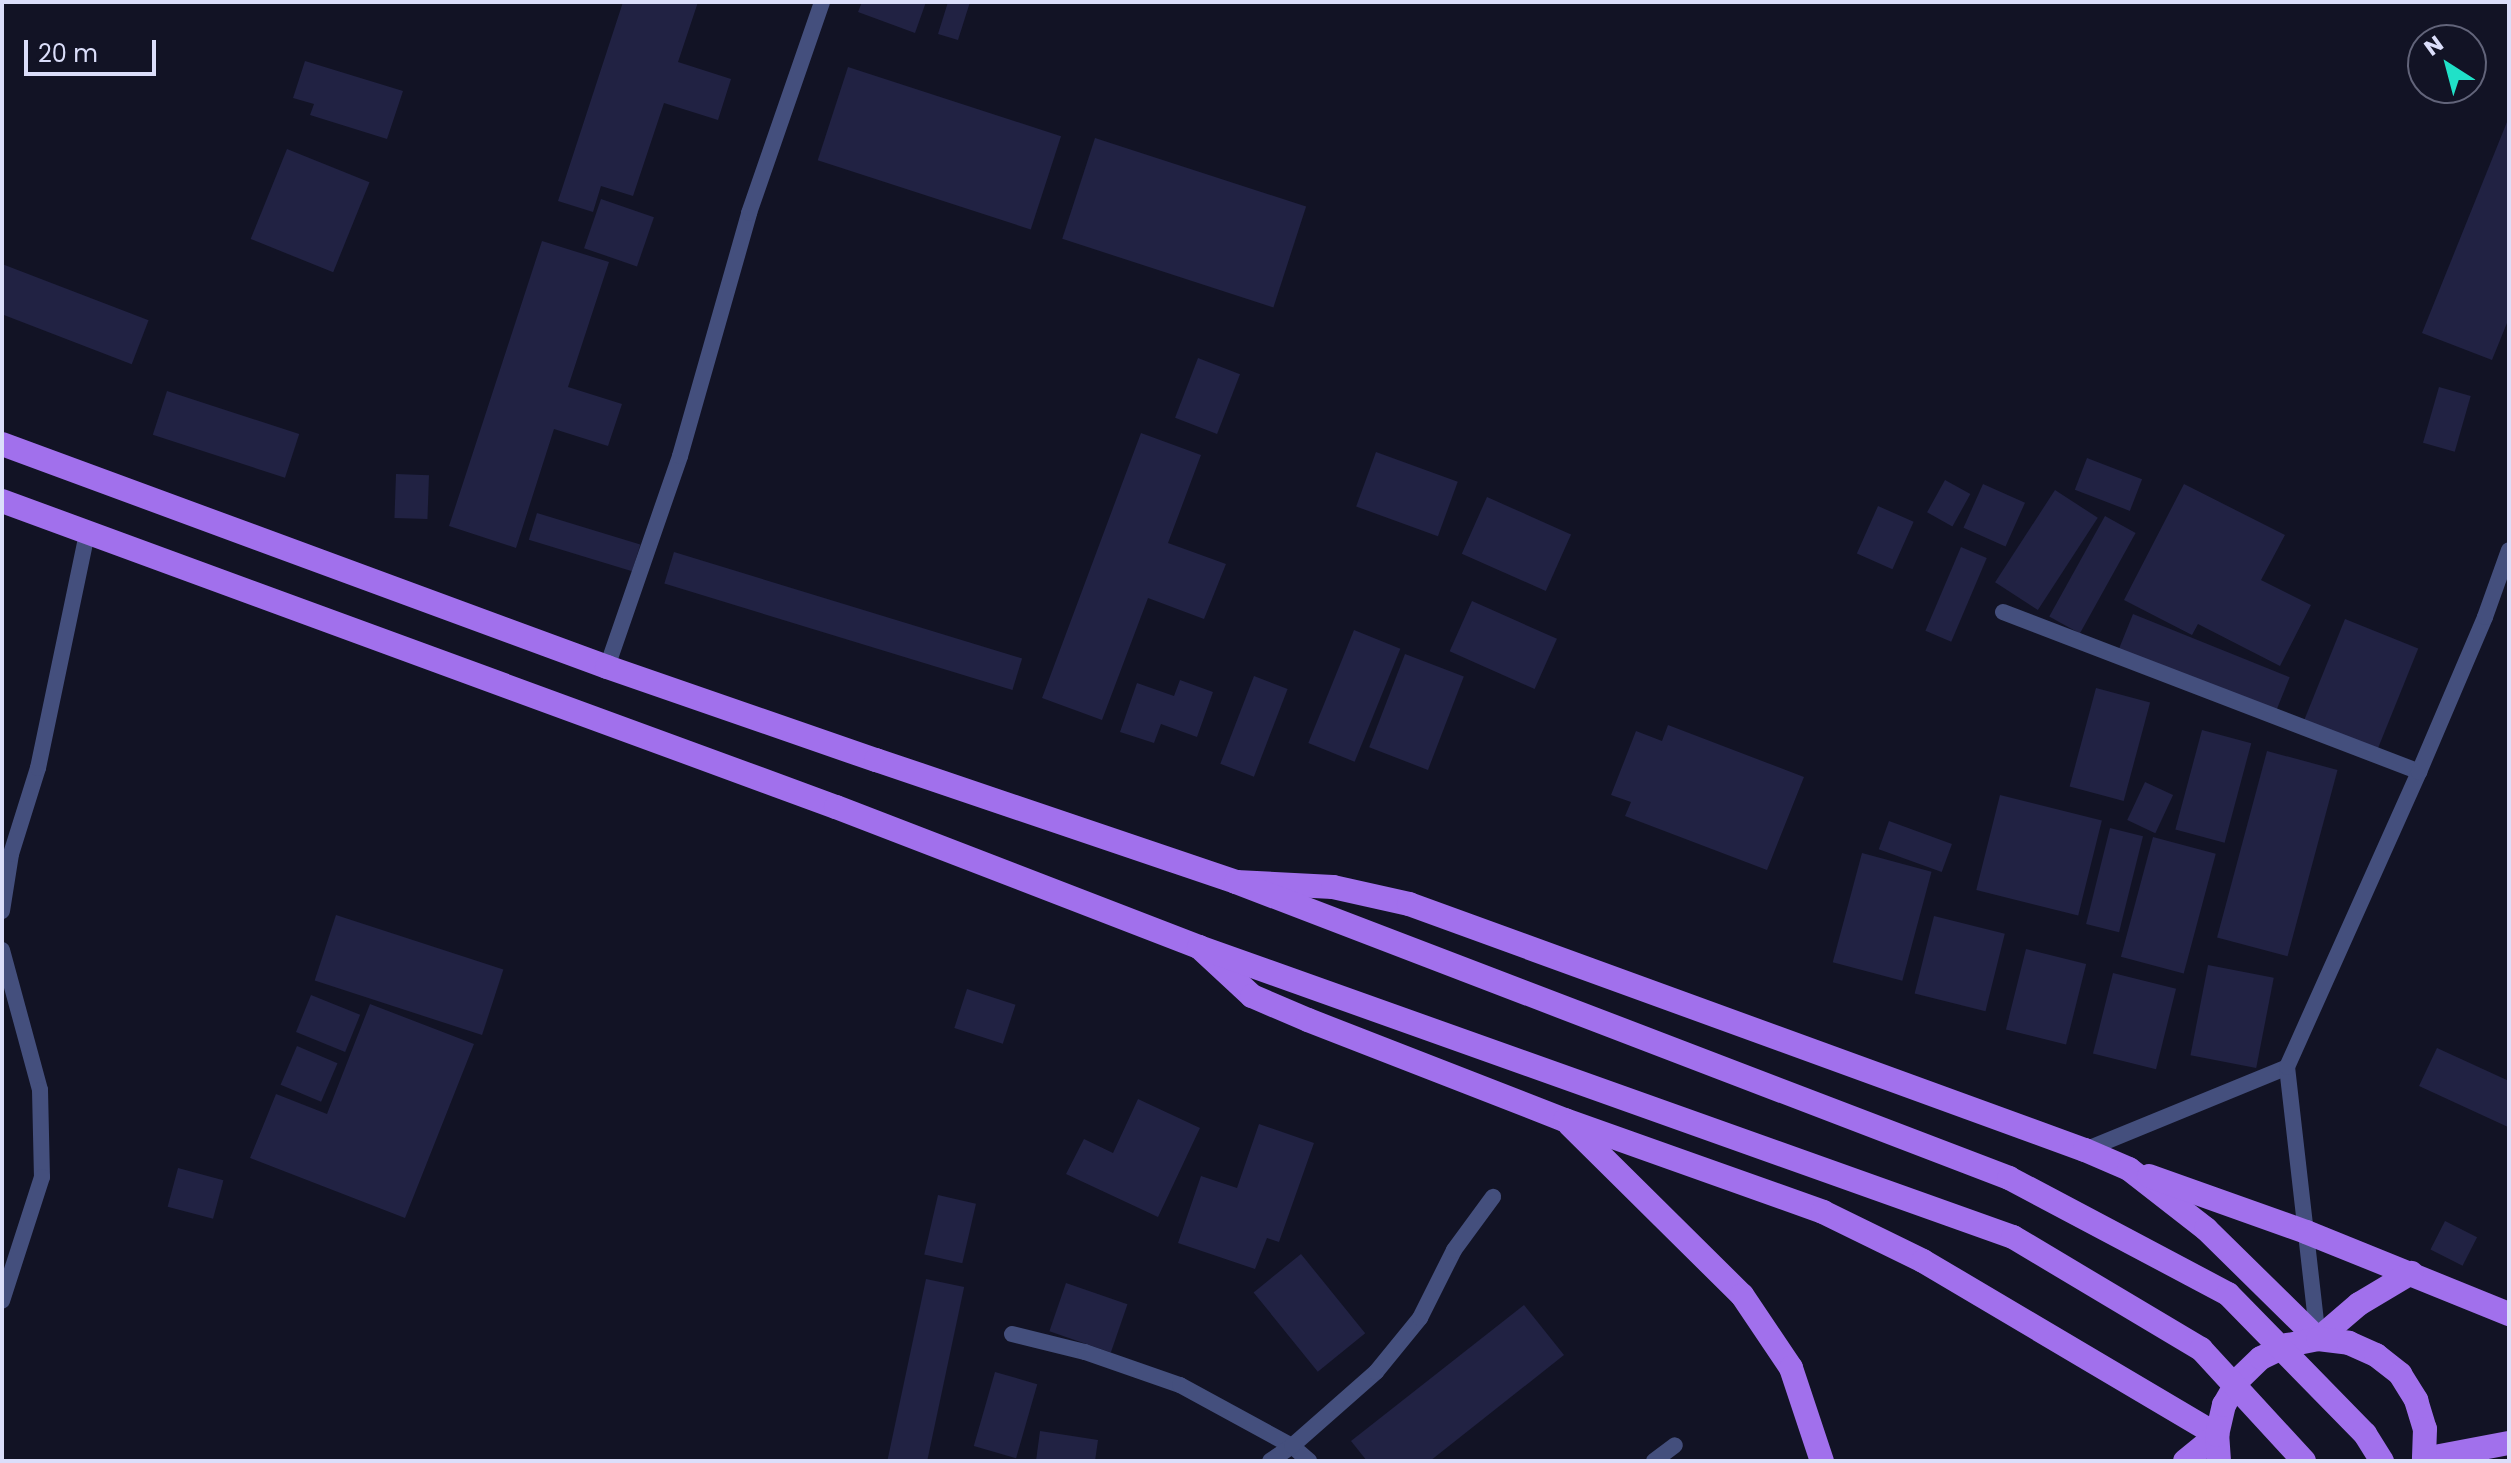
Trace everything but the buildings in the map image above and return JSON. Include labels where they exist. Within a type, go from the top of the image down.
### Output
[{"type":"main road","points":[[2,444],[607,667],[1236,882],[2009,1178],[2228,1294],[2365,1434],[2382,1461]]},
{"type":"main road","points":[[2,501],[836,807],[1199,947],[2013,1237],[2201,1349],[2304,1461]]},
{"type":"main road","points":[[1236,882],[1333,887],[1409,904],[2306,1232],[2509,1314]]},
{"type":"main road","points":[[1199,947],[1252,996],[1565,1120],[1823,1212],[1923,1261],[2217,1435]]},
{"type":"main road","points":[[1565,1120],[1742,1295],[1791,1368],[1822,1461]]},
{"type":"main road","points":[[2129,1169],[2206,1229],[2318,1339]]},
{"type":"main road","points":[[2318,1339],[2349,1311],[2411,1273]]},
{"type":"main road","points":[[2219,1461],[2217,1435],[2224,1405],[2239,1379],[2261,1358],[2288,1345],[2318,1339],[2349,1343],[2376,1355],[2400,1374],[2416,1400],[2425,1429],[2424,1460],[2509,1443]]},
{"type":"main road","points":[[2185,1461],[2217,1435]]},
{"type":"street","points":[[607,667],[680,456],[749,213],[822,2]]},
{"type":"street","points":[[2,911],[11,854],[38,768],[87,533]]},
{"type":"street","points":[[2318,1339],[2287,1067],[2419,772],[2485,617],[2509,550]]},
{"type":"street","points":[[2003,612],[2419,772]]},
{"type":"street","points":[[2,950],[40,1090],[42,1177],[2,1301]]},
{"type":"street","points":[[2085,1150],[2287,1067]]},
{"type":"street","points":[[1270,1461],[1292,1446],[1376,1372],[1420,1318],[1454,1250],[1493,1197]]},
{"type":"street","points":[[1012,1334],[1085,1352],[1180,1385],[1292,1446],[1309,1461]]},
{"type":"street","points":[[1654,1461],[1675,1445]]}]
